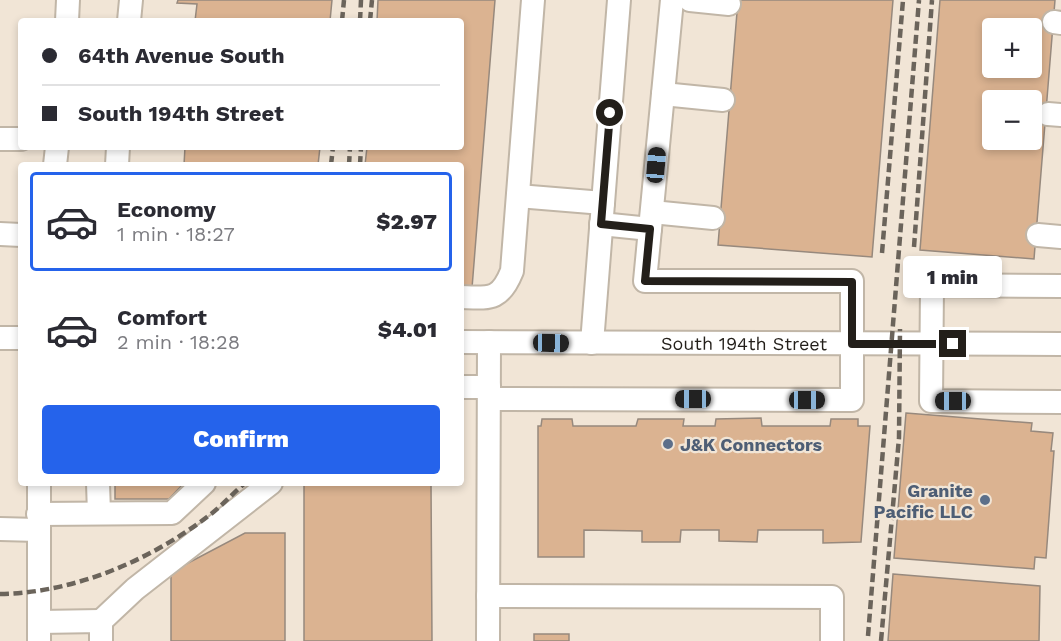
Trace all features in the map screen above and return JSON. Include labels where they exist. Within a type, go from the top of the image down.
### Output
[{"type":"street","points":[[67,18],[68,0]]},
{"type":"street","points":[[129,18],[131,0]]},
{"type":"street","points":[[464,297],[490,298],[505,289],[512,271],[533,0]]},
{"type":"street","points":[[592,343],[619,0]]},
{"type":"street","points":[[464,388],[489,393],[852,400],[852,282],[645,281],[672,0]]},
{"type":"street","points":[[690,0],[729,4]]},
{"type":"street","points":[[663,94],[723,100]]},
{"type":"street","points":[[0,139],[18,139]]},
{"type":"street","points":[[518,196],[602,213],[651,220],[713,218]]},
{"type":"street","points":[[0,234],[18,236]]},
{"type":"street","points":[[1038,235],[1061,237]]},
{"type":"street","points":[[1061,286],[932,285],[931,401],[1061,402]]},
{"type":"street","points":[[0,338],[18,338]]},
{"type":"street","name":"South 194th Street","points":[[464,342],[1061,344]]},
{"type":"street","points":[[488,641],[489,342]]},
{"type":"street","points":[[39,486],[39,631],[101,631],[135,589],[267,486]]},
{"type":"street","points":[[98,486],[99,513]]},
{"type":"street","points":[[0,529],[99,513],[172,513],[201,486]]},
{"type":"street","points":[[488,597],[832,597],[832,641]]},
{"type":"building","points":[[178,0],[332,0],[330,18],[195,18],[197,4],[177,3]]},
{"type":"building","points":[[378,0],[495,0],[472,288],[464,287],[464,162],[365,162],[367,150],[464,150],[464,18],[377,18]]},
{"type":"building","points":[[738,0],[893,0],[872,257],[718,245]]},
{"type":"building","points":[[940,0],[1055,0],[1034,259],[920,250]]},
{"type":"building","points":[[185,150],[320,150],[318,162],[184,162]]},
{"type":"building","points":[[906,413],[1032,423],[1031,431],[1053,433],[1051,451],[1054,451],[1046,558],[1035,557],[1034,569],[894,558]]},
{"type":"building","points":[[761,418],[762,426],[830,426],[831,419],[858,419],[858,426],[870,426],[861,542],[823,543],[823,530],[758,530],[757,542],[719,541],[719,530],[681,530],[680,542],[642,542],[642,531],[584,530],[584,557],[538,557],[538,426],[541,426],[542,419],[572,419],[573,426],[636,426],[638,419],[684,419],[683,426],[715,426],[716,419]]},
{"type":"building","points":[[115,486],[181,486],[169,499],[115,499]]},
{"type":"building","points":[[304,486],[431,486],[432,641],[304,641]]},
{"type":"building","points":[[245,533],[285,533],[285,641],[171,641],[171,572]]},
{"type":"building","points":[[893,574],[1040,586],[1039,641],[888,641]]},
{"type":"building","points":[[534,634],[569,634],[569,641],[534,641]]},
{"type":"railway","points":[[342,18],[344,0]]},
{"type":"railway","points":[[360,18],[361,0]]},
{"type":"railway","points":[[370,18],[372,0]]},
{"type":"railway","points":[[882,253],[903,0]]},
{"type":"railway","points":[[868,636],[919,0]]},
{"type":"railway","points":[[914,247],[932,0]]},
{"type":"railway","points":[[331,162],[333,150]]},
{"type":"railway","points":[[349,162],[350,150]]},
{"type":"railway","points":[[360,162],[361,150]]},
{"type":"railway","points":[[881,641],[899,438],[900,329]]},
{"type":"railway","points":[[0,594],[55,588],[109,572],[184,533],[217,509],[242,486]]},
{"type":"place","name":"J&K Connectors","points":[[668,444]]},
{"type":"place","name":"Granite Pacific LLC","points":[[985,500]]},
{"type":"route","points":[[610,113],[601,224],[650,229],[645,281],[852,282],[852,344],[953,344]]}]
